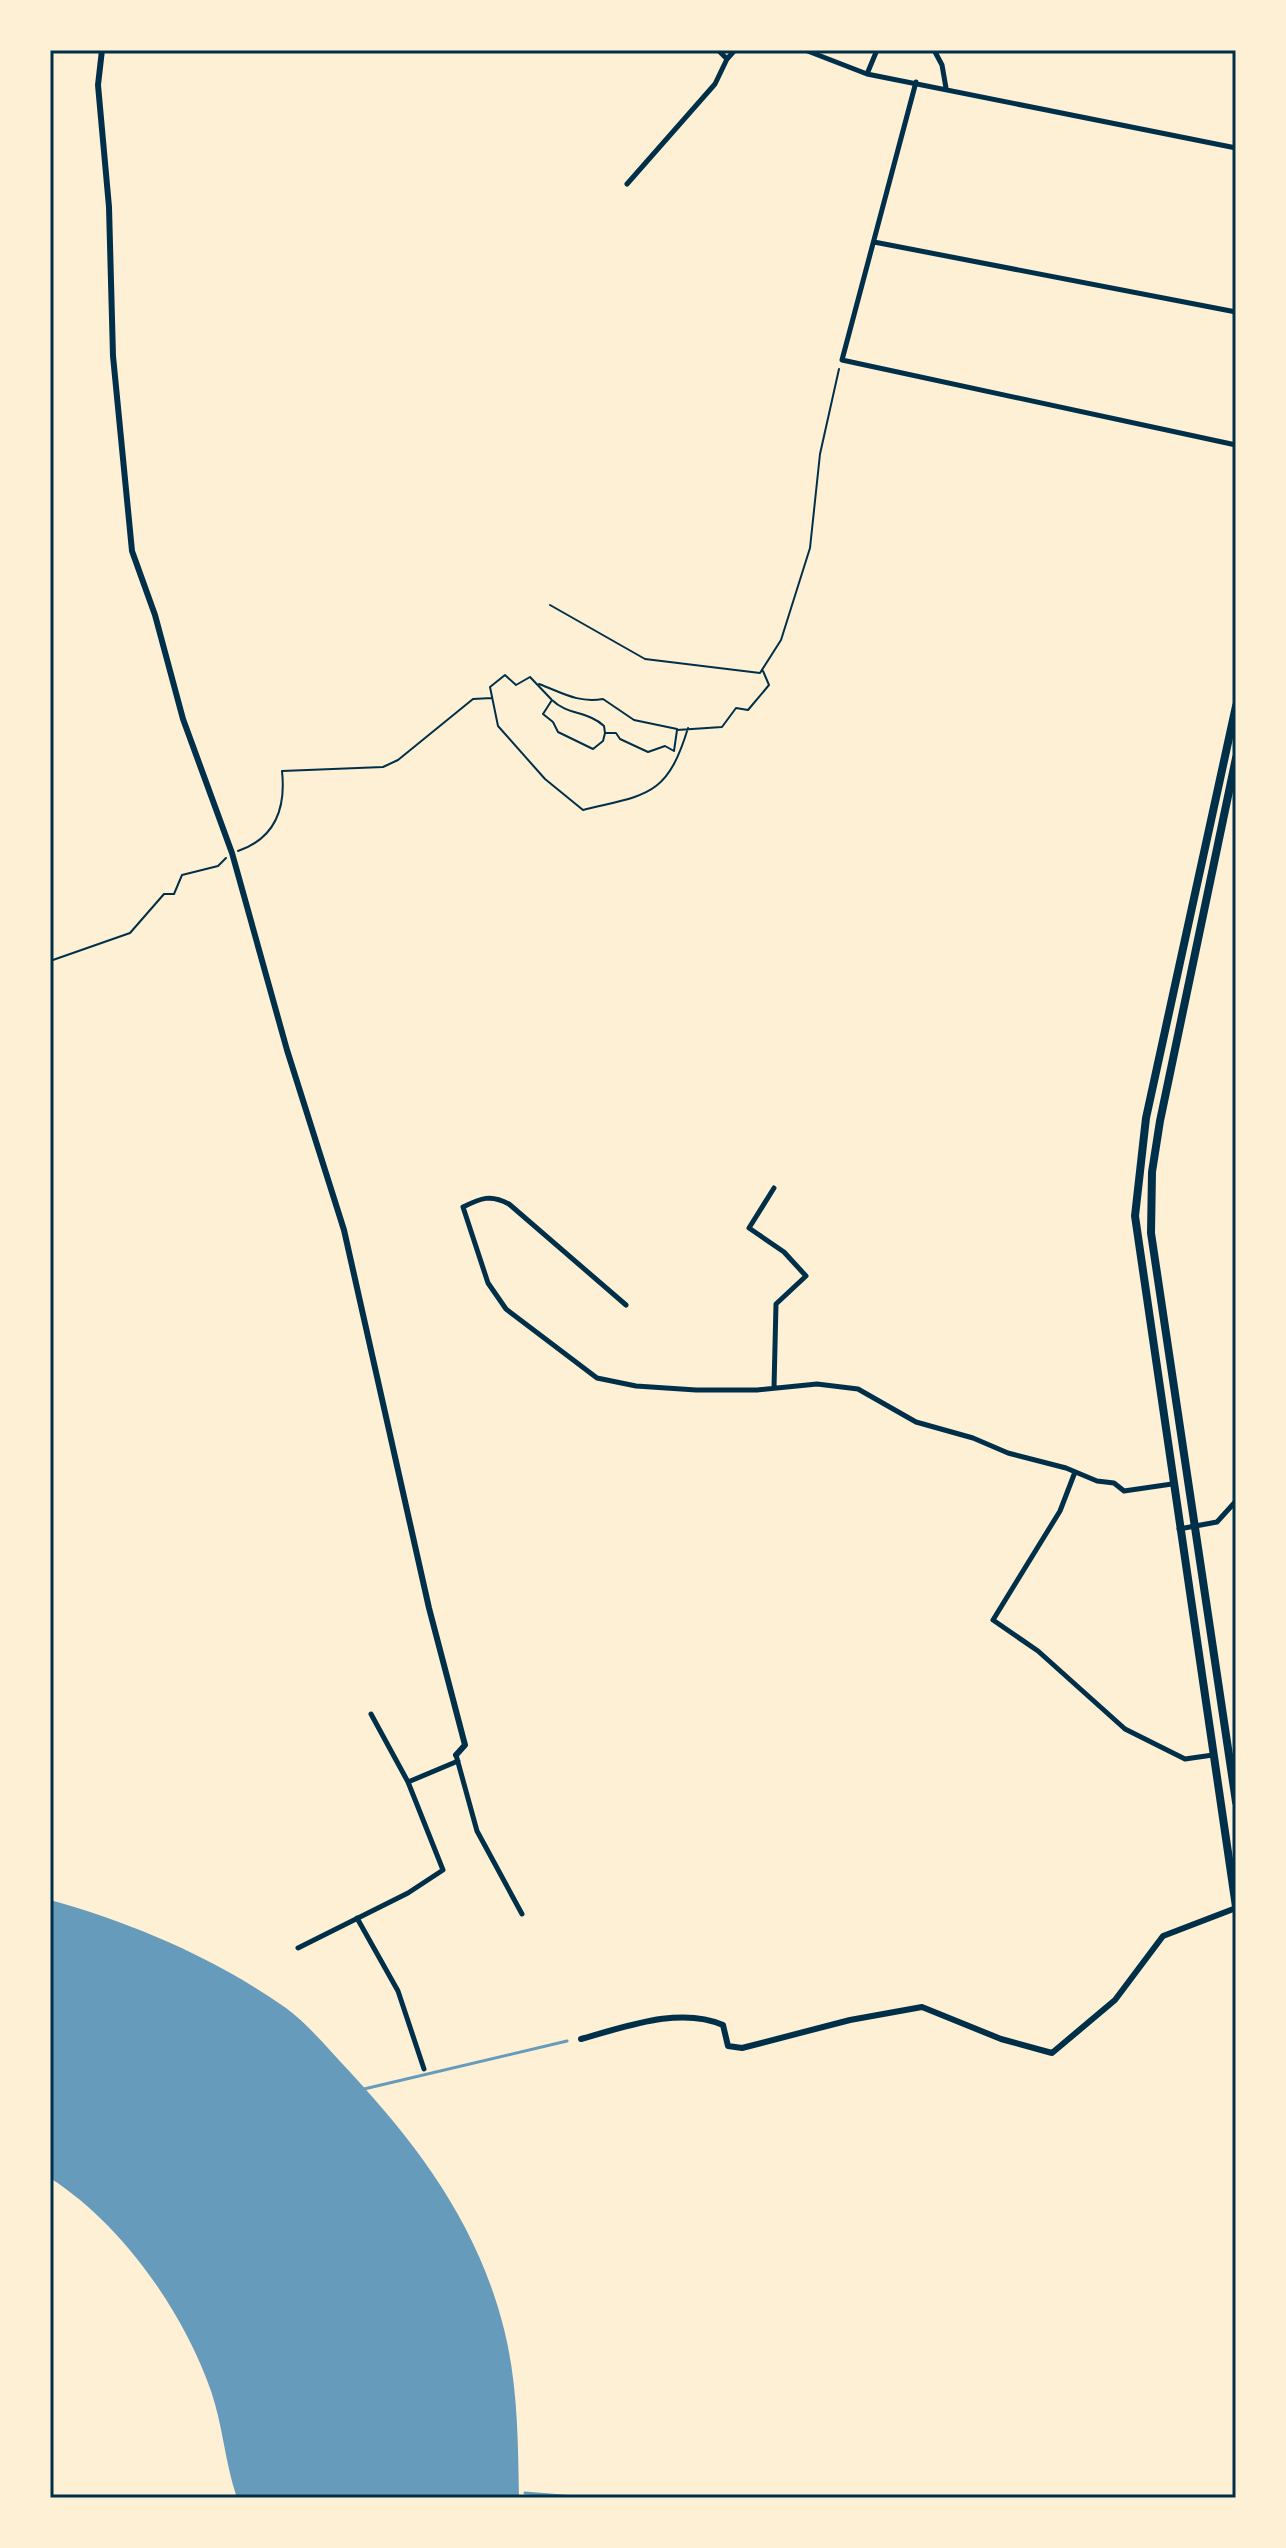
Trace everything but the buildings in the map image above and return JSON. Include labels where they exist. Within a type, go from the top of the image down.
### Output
[{"type":"highway","points":[[1236,706],[1146,1118],[1135,1216],[1178,1529],[1236,1908]]},
{"type":"highway","points":[[1236,758],[1152,1172],[1156,1279],[1233,1761],[1236,1802]]},
{"type":"street","points":[[102,50],[98,85],[109,207],[113,356],[132,551],[155,615],[183,719],[232,853],[287,1050],[344,1230],[429,1608],[465,1745],[457,1758],[408,1782]]},
{"type":"street","points":[[718,50],[727,59]]},
{"type":"street","points":[[627,184],[706,95],[735,50]]},
{"type":"street","points":[[805,50],[867,74],[1236,148]]},
{"type":"street","points":[[867,74],[877,50]]},
{"type":"street","points":[[934,50],[942,65],[946,88]]},
{"type":"street","points":[[916,82],[842,360],[1236,445]]},
{"type":"street","points":[[874,242],[1236,312]]},
{"type":"street","points":[[774,1188],[749,1228],[784,1252],[806,1276],[776,1304],[774,1388]]},
{"type":"street","points":[[626,1305],[496,1196],[479,1198],[463,1207],[488,1283],[506,1309],[597,1378],[636,1386],[696,1390],[817,1384],[858,1389],[916,1422],[1097,1481],[1114,1483],[1124,1491],[1172,1484]]},
{"type":"street","points":[[1075,1472],[1060,1511],[993,1620],[1038,1651],[1125,1729],[1185,1759],[1213,1755]]},
{"type":"street","points":[[1178,1529],[1217,1522],[1236,1501]]},
{"type":"street","points":[[298,1948],[443,1870],[408,1782],[371,1714]]},
{"type":"street","points":[[457,1758],[477,1831],[522,1914]]},
{"type":"street","points":[[581,2039],[640,2023],[703,2016],[723,2025],[728,2046],[742,2048],[850,2020],[922,2007],[1001,2039],[1052,2053],[1115,2000],[1163,1936],[1236,1908]]},
{"type":"street","points":[[357,1918],[398,1991],[424,2069]]},
{"type":"path","points":[[550,605],[645,659],[763,671],[781,640],[810,548],[820,454],[842,360]]},
{"type":"path","points":[[688,728],[677,764],[656,789],[583,810],[517,750],[498,726],[490,687],[505,675],[516,685],[530,677],[572,699],[586,702],[603,699],[634,720],[678,730],[688,728],[722,727],[736,708],[748,710],[769,685],[763,671]]},
{"type":"path","points":[[538,683],[562,710],[595,717],[604,726],[603,741],[593,749],[558,732],[553,722],[543,714],[552,700]]},
{"type":"path","points":[[50,961],[130,933],[164,894],[174,894],[182,875],[218,866],[232,853],[251,846],[279,820],[285,797],[282,771],[383,767],[398,760],[473,699],[492,698]]},
{"type":"path","points":[[605,733],[616,733],[620,739],[648,752],[665,746],[674,751],[678,730]]},
{"type":"water","points":[[50,1900],[142,1931],[202,1958],[259,1990],[312,2031],[400,2130],[463,2223],[493,2292],[512,2371],[519,2498],[237,2498],[211,2391],[184,2330],[147,2272],[125,2245],[102,2219],[50,2178]]},
{"type":"waterway","points":[[364,2089],[567,2041]]},
{"type":"waterway","points":[[525,2493],[587,2498]]}]
